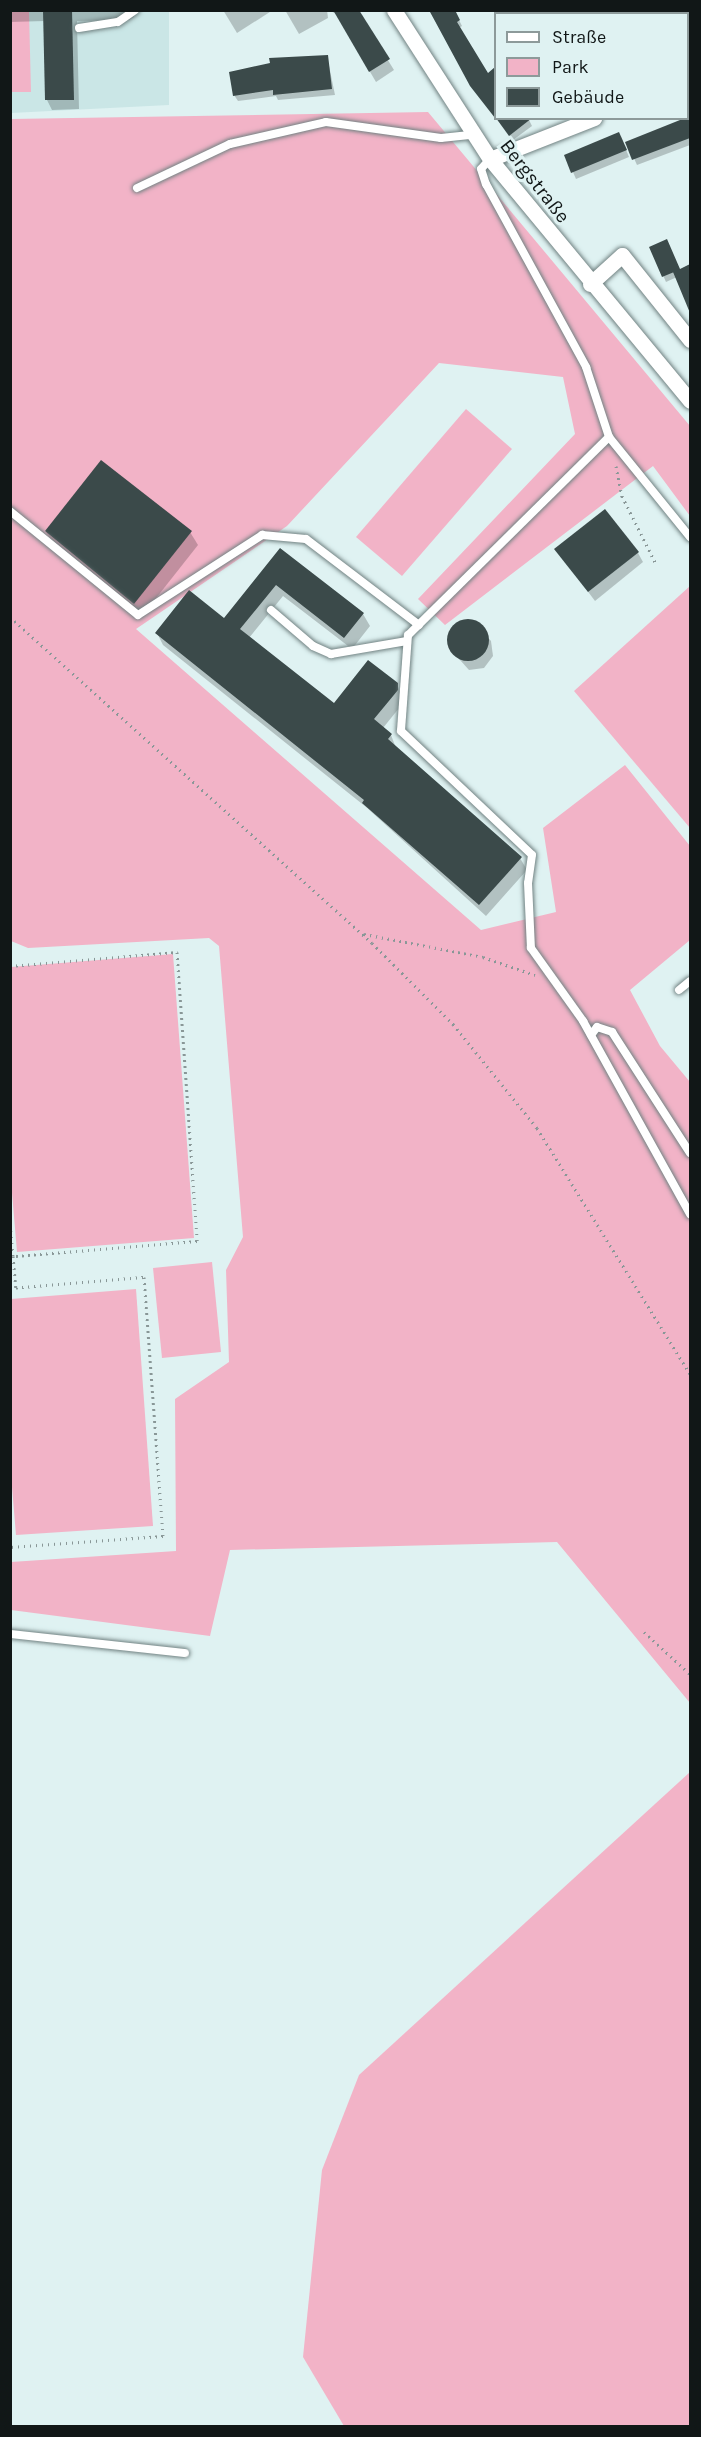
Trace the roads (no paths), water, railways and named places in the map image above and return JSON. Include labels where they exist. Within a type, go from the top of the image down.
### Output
[{"type":"street","name":"Bergstraße","points":[[394,10],[472,135],[490,159],[590,284],[690,401]]},
{"type":"street","points":[[490,159],[589,120]]},
{"type":"street","points":[[590,284],[622,255],[690,340]]},
{"type":"lane","points":[[79,28],[117,22],[135,10]]},
{"type":"lane","points":[[137,188],[230,144],[326,122],[441,138],[472,135]]},
{"type":"lane","points":[[490,159],[481,169],[486,184],[586,367],[609,436],[690,537]]},
{"type":"lane","points":[[609,436],[419,625],[407,641],[401,731],[532,855],[528,883],[531,948],[591,1035],[690,1214]]},
{"type":"lane","points":[[10,511],[138,615],[262,535],[306,539],[419,625]]},
{"type":"lane","points":[[271,610],[314,646],[331,654],[407,641]]},
{"type":"lane","points":[[679,990],[690,981]]},
{"type":"lane","points":[[591,1035],[597,1027],[612,1032],[690,1153]]},
{"type":"lane","points":[[10,1634],[185,1653]]}]
